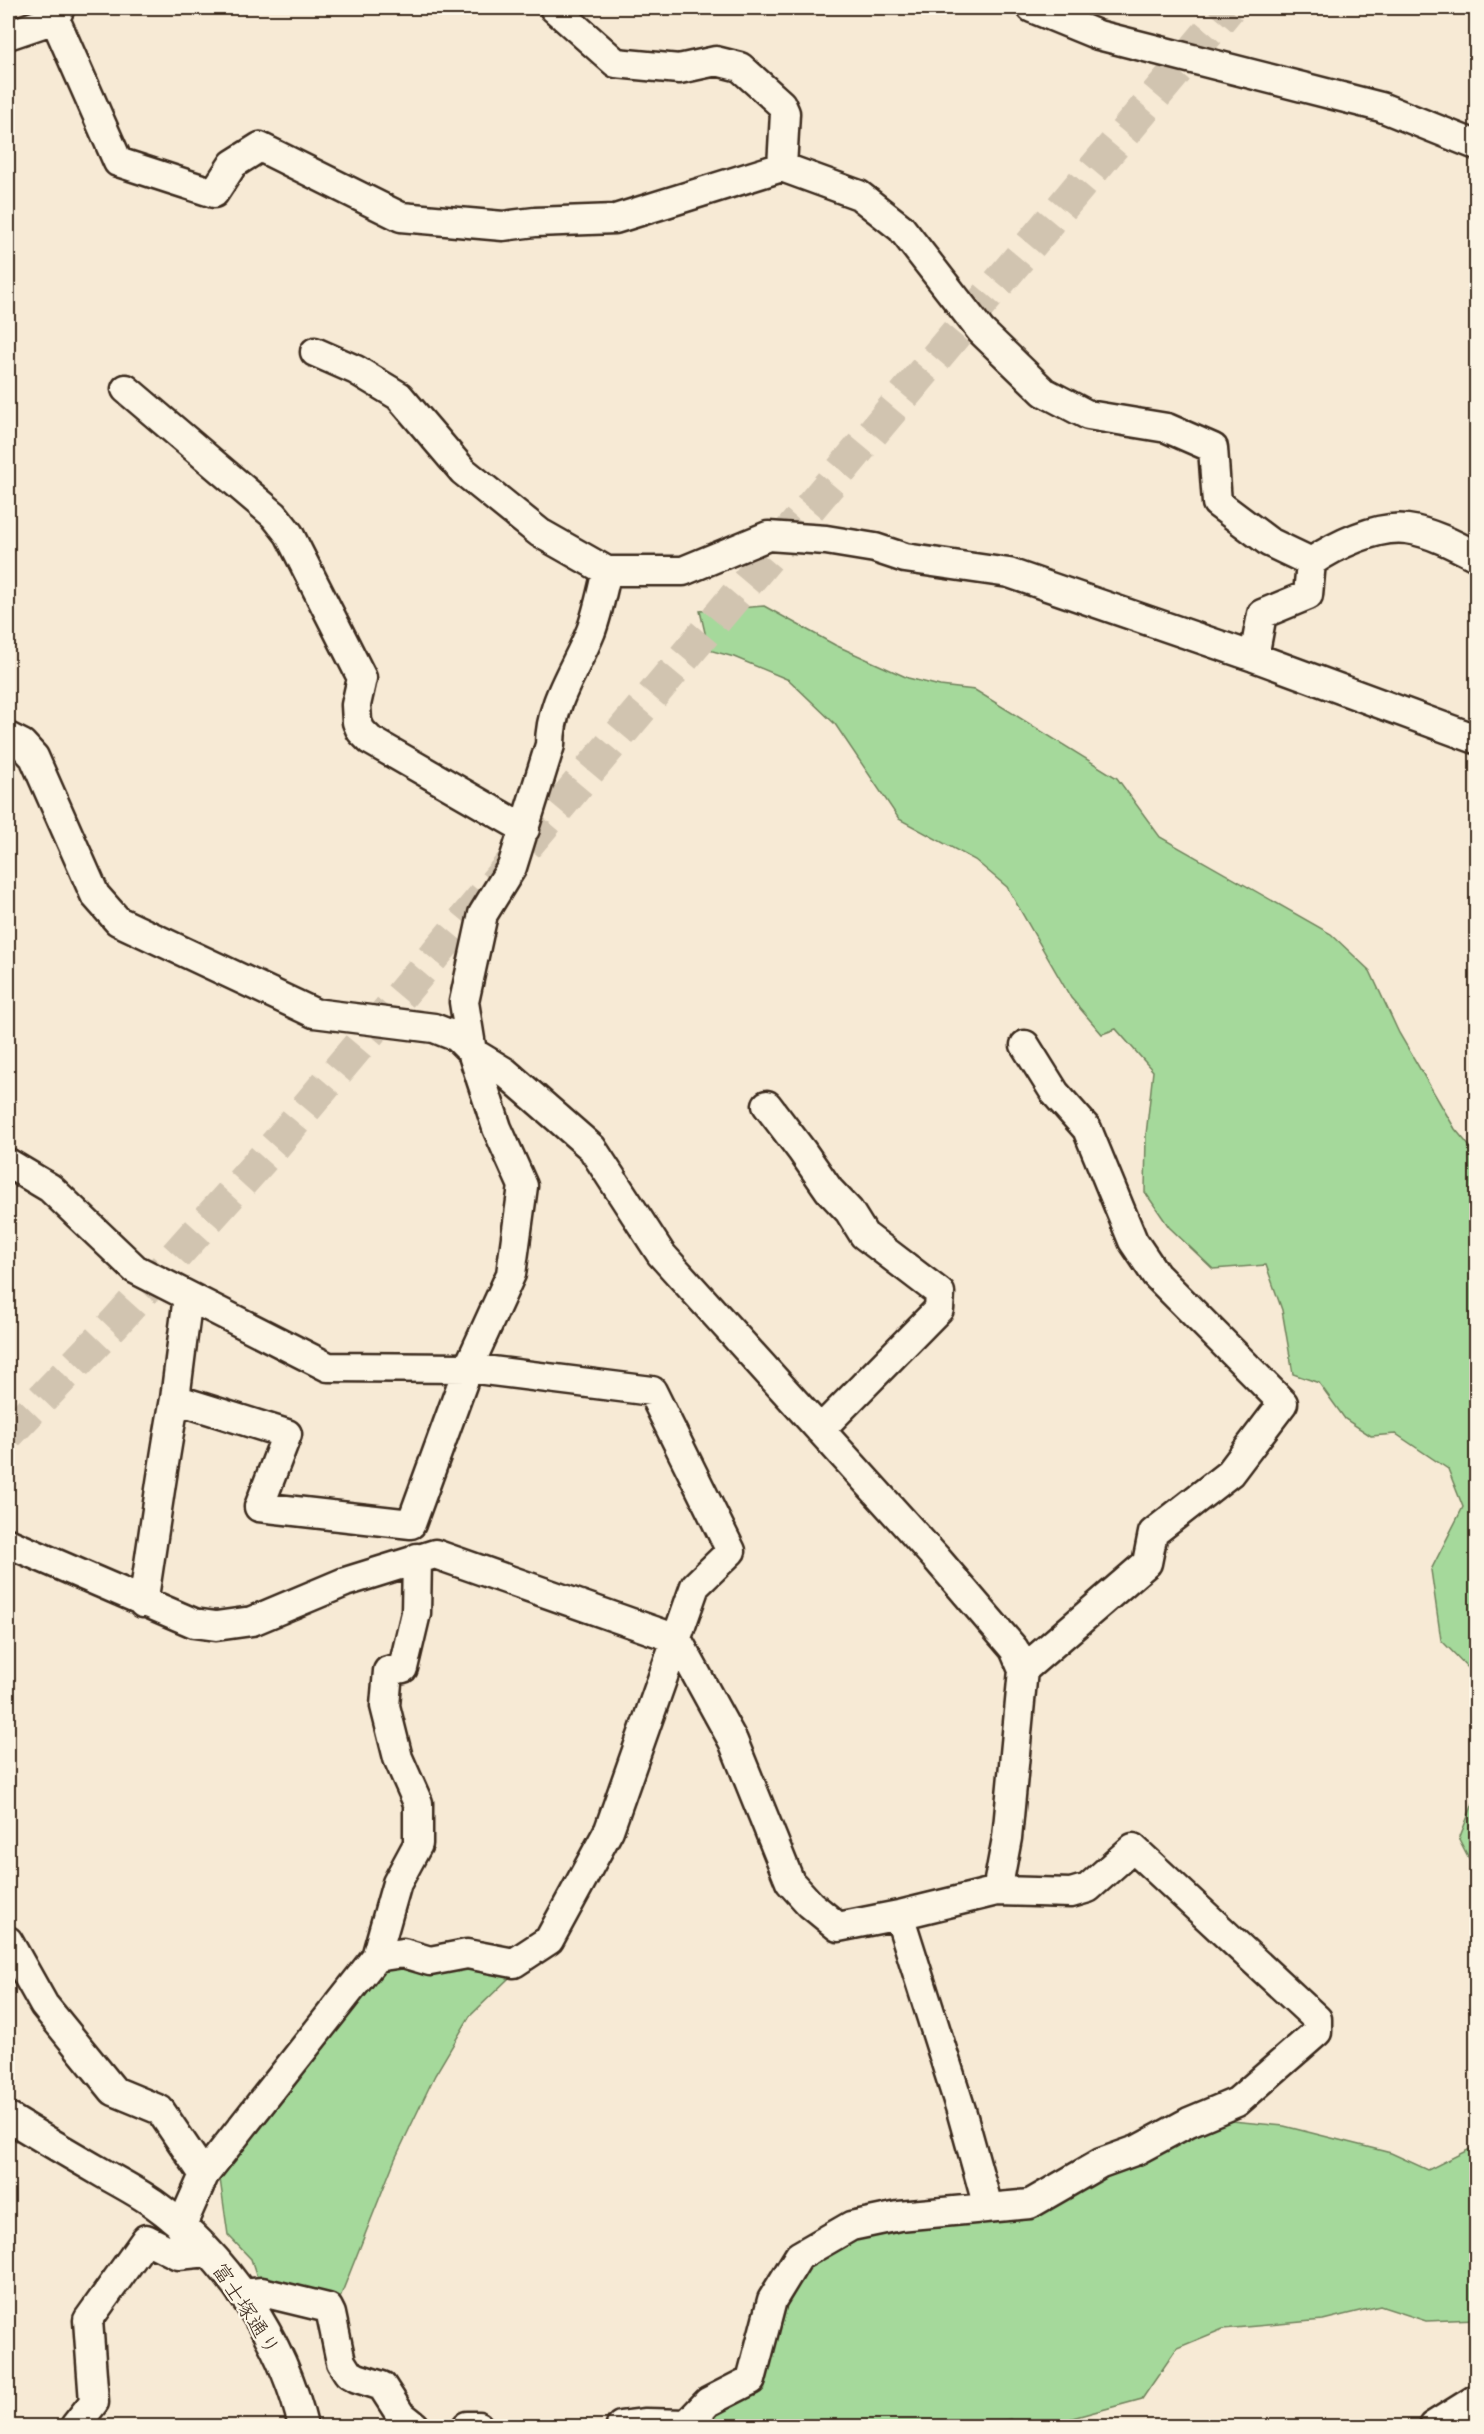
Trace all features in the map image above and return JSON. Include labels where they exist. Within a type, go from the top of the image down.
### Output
[{"type":"street","points":[[554,8],[616,63],[679,69],[716,61],[740,66],[781,104],[785,113],[782,167]]},
{"type":"street","points":[[1032,8],[1098,35],[1382,107],[1476,145]]},
{"type":"street","points":[[8,35],[57,13],[118,162],[214,193],[233,164],[260,147],[401,218],[503,226],[535,222],[615,219],[782,167],[859,195],[901,228],[981,331],[1044,392],[1088,415],[1167,428],[1213,448],[1216,503],[1269,543],[1311,562]]},
{"type":"street","points":[[315,352],[356,370],[399,396],[463,471],[540,533],[607,572],[683,571],[768,536],[826,540],[875,548],[905,558],[1008,573],[1254,657],[1476,739]]},
{"type":"street","points":[[126,389],[274,515],[290,534],[362,678],[356,705],[357,722],[361,731],[370,740],[525,829]]},
{"type":"street","points":[[1311,562],[1336,546],[1386,530],[1407,529],[1443,540],[1476,555]]},
{"type":"street","points":[[1254,657],[1262,614],[1308,595],[1311,562]]},
{"type":"street","points":[[175,1400],[287,1434],[259,1507],[411,1524],[468,1368],[511,1274],[523,1186],[497,1128],[472,1052],[464,1002],[483,914],[512,867],[550,745],[550,730],[566,679],[590,631],[607,572]]},
{"type":"street","points":[[8,736],[22,744],[34,757],[95,895],[118,921],[314,1013],[434,1028],[457,1037],[472,1052],[505,1072],[592,1148],[661,1254],[937,1559],[1014,1649],[1023,1670],[1006,1838],[997,1891]]},
{"type":"street","points":[[1023,1670],[1147,1563],[1153,1533],[1230,1473],[1283,1403],[1156,1275],[1133,1241],[1088,1129],[1055,1093],[1025,1045]]},
{"type":"street","points":[[767,1105],[828,1190],[849,1211],[864,1235],[940,1293],[939,1309],[820,1430]]},
{"type":"street","points":[[8,1163],[50,1188],[135,1269],[328,1367],[468,1368],[652,1391],[731,1551],[695,1586],[609,1830],[549,1940],[514,1963],[467,1954],[430,1961],[403,1953],[376,1957]]},
{"type":"street","points":[[143,1603],[153,1545],[162,1468],[175,1400],[188,1296]]},
{"type":"street","points":[[8,1543],[194,1623],[216,1626],[252,1621],[345,1582],[435,1554],[677,1639],[734,1741],[790,1882],[810,1904],[838,1927],[997,1891],[1071,1893],[1088,1888],[1133,1848],[1317,2019],[1317,2032],[1237,2102],[1189,2122],[1137,2150],[1101,2163],[1030,2204],[899,2216],[851,2226],[818,2244],[798,2256],[772,2300],[751,2380],[708,2402],[687,2424],[646,2423],[621,2427]]},
{"type":"street","points":[[181,2226],[204,2175],[376,1957],[397,1883],[418,1844],[418,1803],[398,1758],[385,1706],[388,1671],[403,1668],[416,1613],[417,1558]]},
{"type":"street","points":[[899,1915],[961,2110],[988,2207]]},
{"type":"street","points":[[8,1941],[44,2005],[114,2091],[160,2110],[204,2175]]},
{"type":"street","name":"富士塚通り","points":[[8,2117],[153,2203],[208,2252],[242,2294],[274,2348],[296,2394],[303,2427]]},
{"type":"street","points":[[75,2427],[94,2402],[88,2320],[146,2239],[178,2255],[208,2252]]},
{"type":"street","points":[[242,2294],[262,2292],[328,2308],[332,2314],[341,2362],[348,2373],[382,2386],[400,2414],[415,2427]]},
{"type":"street","points":[[1433,2427],[1476,2399]]},
{"type":"street","points":[[467,2427],[478,2427]]},
{"type":"green space","points":[[764,606],[835,645],[908,678],[940,686],[975,690],[1117,778],[1160,837],[1331,934],[1370,971],[1399,1033],[1455,1129],[1476,1154],[1476,1676],[1441,1640],[1431,1570],[1463,1507],[1448,1469],[1396,1434],[1371,1436],[1345,1419],[1319,1383],[1293,1374],[1282,1310],[1266,1265],[1213,1269],[1169,1227],[1145,1192],[1146,1135],[1153,1071],[1116,1029],[1102,1034],[1071,998],[1007,887],[975,860],[899,819],[835,724],[789,680],[734,657],[709,650],[700,611]]},
{"type":"green space","points":[[1476,1796],[1476,1872],[1459,1839]]},
{"type":"green space","points":[[480,1961],[507,1971],[509,1978],[470,2016],[435,2075],[395,2159],[339,2300],[265,2285],[257,2277],[251,2259],[228,2235],[220,2179],[375,1968]]},
{"type":"green space","points":[[1211,2119],[1284,2126],[1391,2153],[1428,2170],[1476,2146],[1476,2319],[1426,2321],[1380,2306],[1323,2320],[1223,2329],[1177,2348],[1142,2399],[1043,2426],[1024,2426],[1010,2419],[972,2426],[706,2426],[718,2413],[765,2375],[780,2298],[807,2257],[854,2231],[975,2214]]},
{"type":"tunnel","points":[[8,1434],[114,1324],[276,1144],[1229,8]]}]
